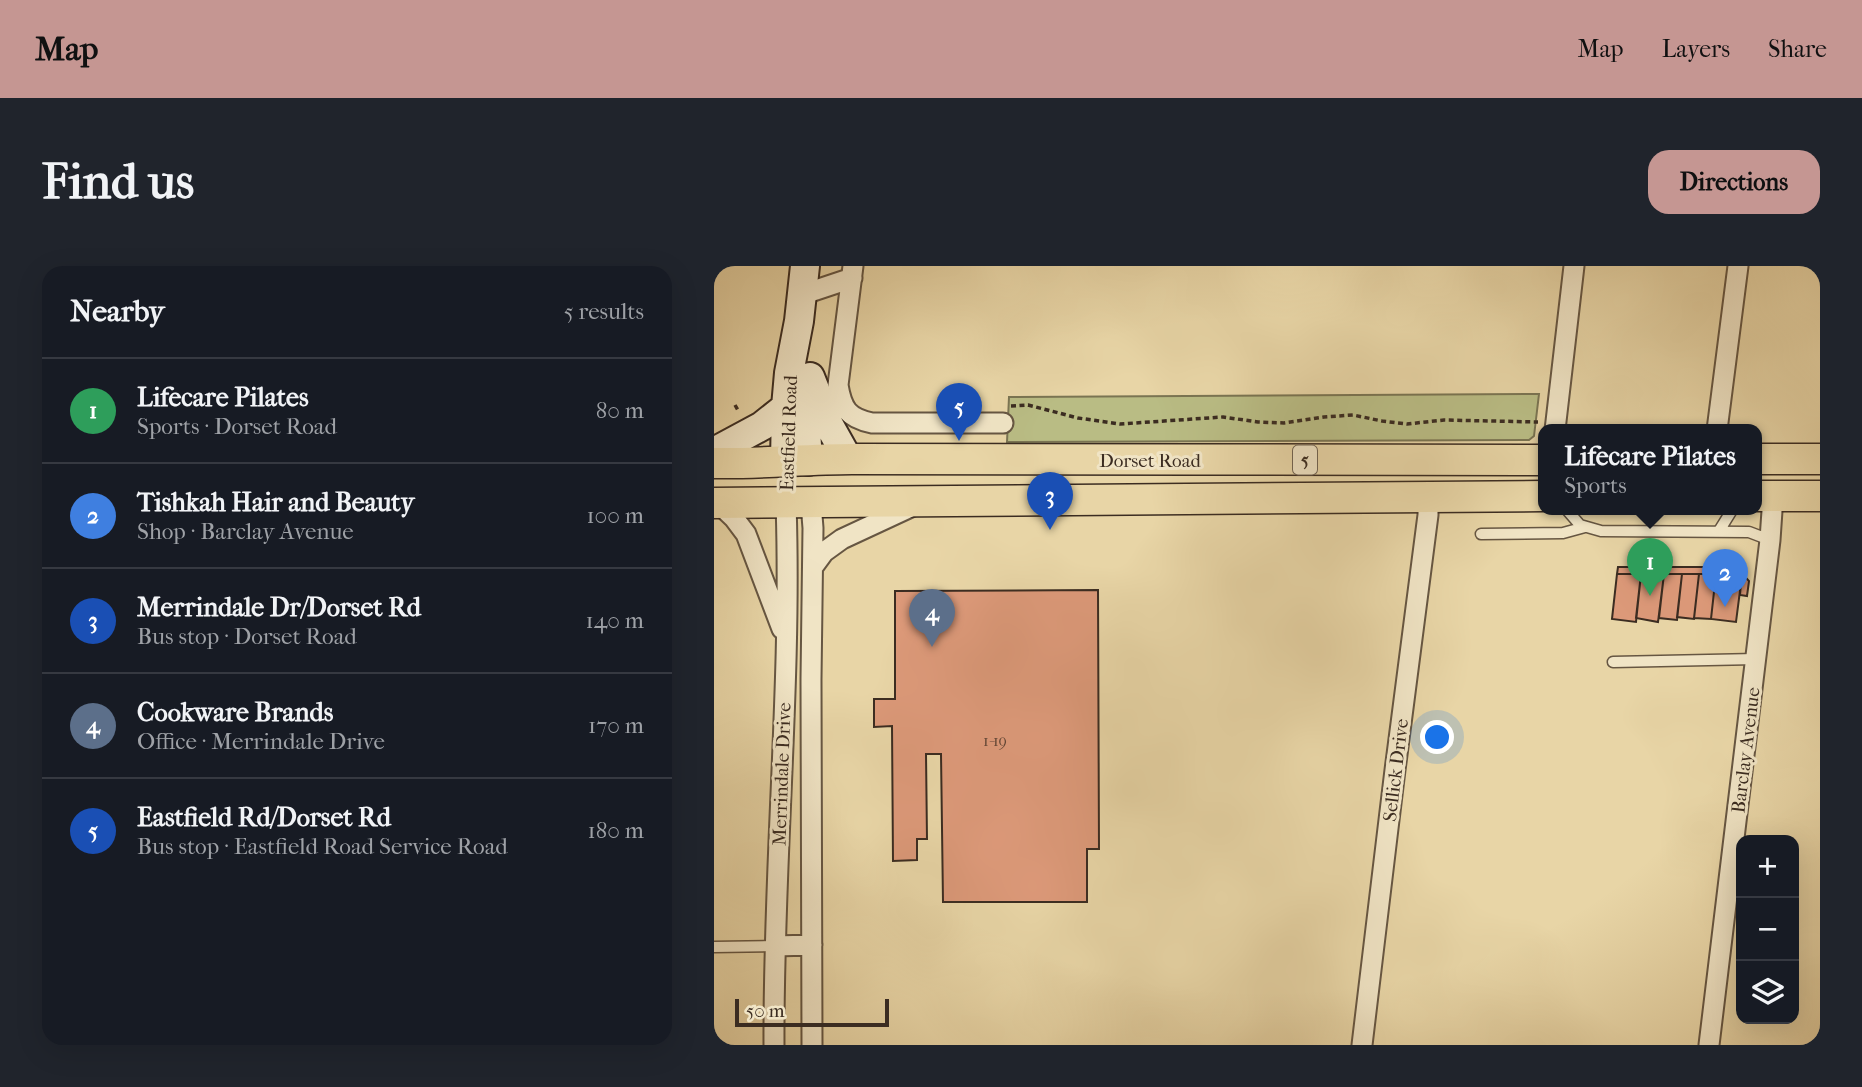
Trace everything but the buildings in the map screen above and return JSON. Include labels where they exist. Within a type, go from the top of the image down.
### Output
[{"type":"main road","name":"Eastfield Road","points":[[799,503],[796,461],[786,407],[805,266]]},
{"type":"main road","name":"Eastfield Road","points":[[796,461],[802,358],[800,308]]},
{"type":"main road","points":[[802,358],[829,425],[848,459]]},
{"type":"main road","points":[[714,452],[762,426],[786,407]]},
{"type":"main road","name":"Dorset Road","points":[[714,463],[848,459],[1428,460],[1538,442]]},
{"type":"main road","points":[[1762,459],[1820,459]]},
{"type":"main road","points":[[1428,460],[1428,496]]},
{"type":"main road","name":"Dorset Road","points":[[716,503],[1538,496]]},
{"type":"main road","points":[[1765,496],[1820,496]]},
{"type":"street","points":[[1548,424],[1574,266]]},
{"type":"street","points":[[1718,424],[1738,266]]},
{"type":"street","points":[[800,308],[852,272]]},
{"type":"street","points":[[852,272],[838,385],[840,399],[851,415],[872,423],[1004,414]]},
{"type":"street","name":"Sellick Drive","points":[[1362,1045],[1428,515],[1428,496]]},
{"type":"street","name":"Barclay Avenue","points":[[1709,1045],[1770,540],[1765,496]]},
{"type":"street","points":[[813,567],[824,552],[842,539],[923,501]]},
{"type":"street","points":[[716,503],[746,534],[786,639]]},
{"type":"street","name":"Merrindale Drive","points":[[799,503],[813,567],[812,1045]]},
{"type":"street","name":"Merrindale Drive","points":[[774,1045],[788,537],[799,503]]},
{"type":"street","points":[[775,946],[812,945]]},
{"type":"lane","points":[[1571,515],[1580,525],[1601,531],[1749,532],[1770,540]]},
{"type":"lane","points":[[1719,531],[1729,515]]},
{"type":"lane","points":[[1481,534],[1563,533],[1585,527]]},
{"type":"lane","points":[[1613,662],[1756,659]]},
{"type":"lane","points":[[714,947],[775,946]]},
{"type":"path","points":[[1004,414],[1028,405],[1077,418],[1120,424],[1223,417],[1284,423],[1353,415],[1407,424],[1444,420],[1540,424]]},
{"type":"green space","points":[[1539,394],[1534,436],[1529,440],[1007,442],[1009,397]]},
{"type":"place","name":"Eastfield Rd/Dorset Rd","points":[[959,441]]},
{"type":"place","name":"Merrindale Dr/Dorset Rd","points":[[1050,530]]},
{"type":"place","name":"Lifecare Pilates","points":[[1650,596]]},
{"type":"place","name":"Tishkah Hair and Beauty","points":[[1725,607]]},
{"type":"place","name":"Cookware Brands","points":[[932,647]]}]
